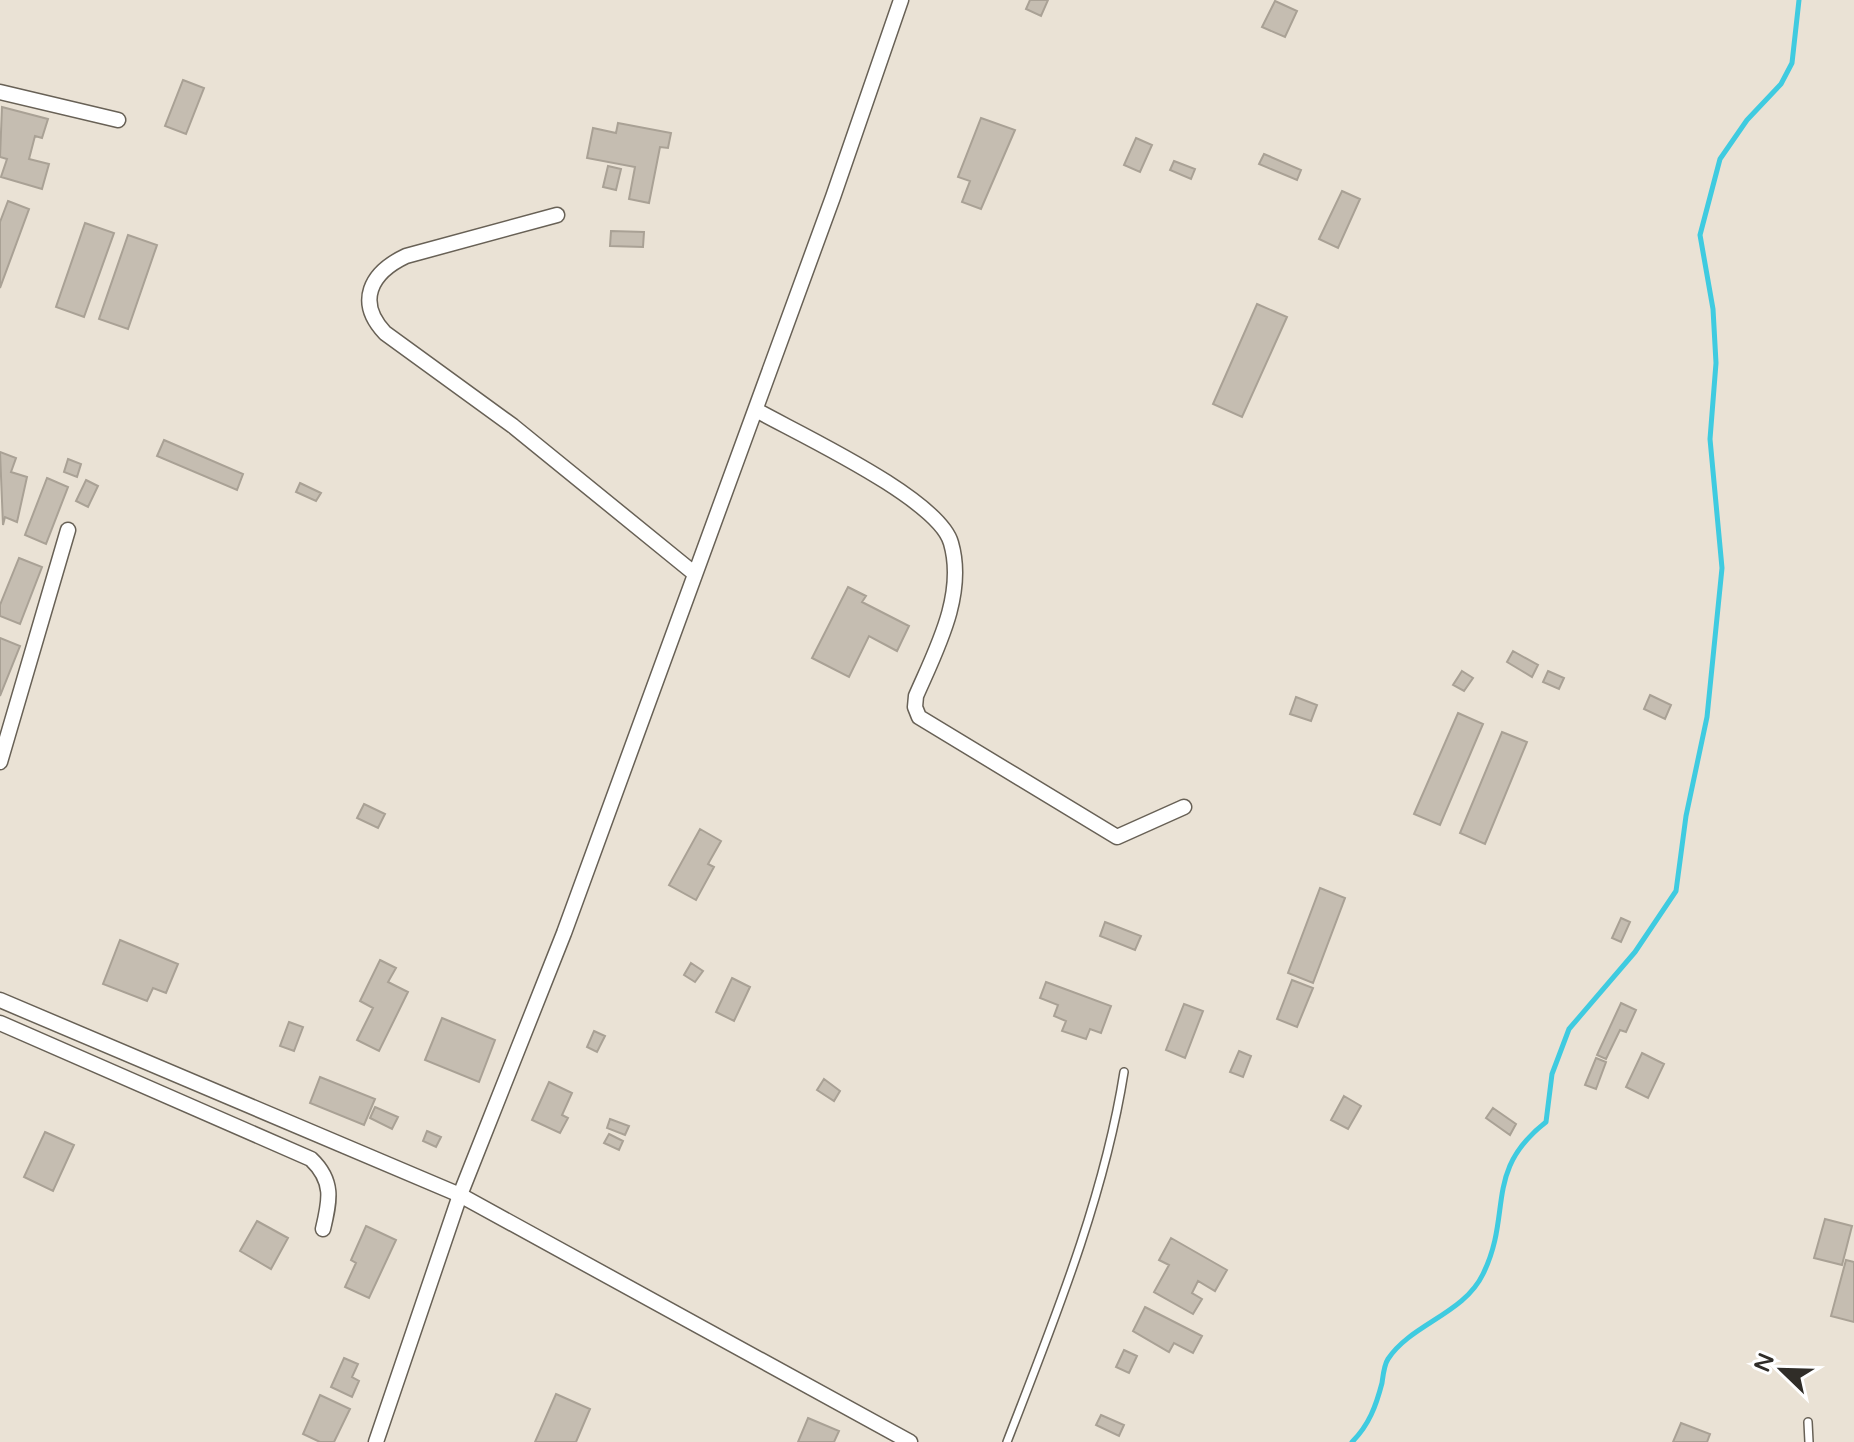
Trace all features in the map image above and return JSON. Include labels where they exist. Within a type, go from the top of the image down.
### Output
[{"type":"street","points":[[376,1442],[460,1195],[564,933],[756,410],[901,0]]},
{"type":"street","points":[[0,92],[118,120]]},
{"type":"street","points":[[557,215],[406,256],[388,265],[374,282],[368,301],[372,319],[385,333],[587,484],[695,574]]},
{"type":"street","points":[[756,410],[915,501],[941,524],[951,541],[954,562],[949,616],[916,696],[915,707],[919,717],[1117,837],[1184,807]]},
{"type":"street","points":[[0,762],[68,530]]},
{"type":"street","points":[[0,1000],[460,1195],[910,1442]]},
{"type":"street","points":[[0,1023],[311,1159],[324,1171],[329,1185],[323,1229]]},
{"type":"lane","points":[[1007,1442],[1094,1196],[1112,1134],[1124,1072]]},
{"type":"lane","points":[[1808,1422],[1809,1442]]},
{"type":"building","points":[[1030,0],[1048,0],[1041,16],[1026,9]]},
{"type":"building","points":[[1275,1],[1297,11],[1285,37],[1262,27]]},
{"type":"building","points":[[183,80],[204,88],[186,134],[165,126]]},
{"type":"building","points":[[2,107],[48,119],[42,138],[35,136],[29,159],[49,164],[42,189],[1,177],[7,159],[0,157]]},
{"type":"building","points":[[981,118],[1015,130],[981,209],[962,202],[970,181],[958,177]]},
{"type":"building","points":[[618,123],[671,133],[668,148],[660,147],[649,203],[629,199],[635,167],[587,158],[593,128],[616,133]]},
{"type":"building","points":[[1136,138],[1152,145],[1140,172],[1124,165]]},
{"type":"building","points":[[1264,154],[1301,170],[1297,180],[1259,164]]},
{"type":"building","points":[[1174,161],[1195,169],[1191,179],[1170,170]]},
{"type":"building","points":[[608,166],[621,169],[616,190],[603,187]]},
{"type":"building","points":[[1342,191],[1360,199],[1338,248],[1319,239]]},
{"type":"building","points":[[8,201],[29,209],[0,288],[0,222]]},
{"type":"building","points":[[85,223],[114,233],[84,317],[56,307]]},
{"type":"building","points":[[611,231],[644,232],[643,247],[610,246]]},
{"type":"building","points":[[128,235],[157,245],[128,329],[99,319]]},
{"type":"building","points":[[1257,304],[1287,317],[1242,417],[1213,404]]},
{"type":"building","points":[[164,440],[243,474],[237,490],[157,456]]},
{"type":"building","points":[[0,452],[16,458],[11,472],[27,477],[17,522],[5,517],[3,525]]},
{"type":"building","points":[[68,459],[81,464],[77,477],[64,472]]},
{"type":"building","points":[[47,478],[68,487],[46,544],[25,535]]},
{"type":"building","points":[[86,480],[98,486],[88,507],[76,501]]},
{"type":"building","points":[[300,483],[321,493],[316,501],[296,492]]},
{"type":"building","points":[[19,558],[42,567],[20,624],[0,616],[0,605]]},
{"type":"building","points":[[848,587],[866,596],[862,602],[909,626],[897,651],[869,636],[849,677],[812,658]]},
{"type":"building","points":[[0,638],[20,646],[0,696]]},
{"type":"building","points":[[1513,651],[1538,665],[1532,677],[1507,662]]},
{"type":"building","points":[[1462,671],[1473,678],[1464,691],[1453,685]]},
{"type":"building","points":[[1548,671],[1564,678],[1559,689],[1543,682]]},
{"type":"building","points":[[1650,695],[1671,705],[1665,719],[1644,709]]},
{"type":"building","points":[[1296,697],[1317,705],[1311,721],[1290,714]]},
{"type":"building","points":[[1458,713],[1483,724],[1440,825],[1414,814]]},
{"type":"building","points":[[1502,732],[1527,742],[1485,844],[1460,833]]},
{"type":"building","points":[[364,804],[385,814],[378,828],[357,818]]},
{"type":"building","points":[[700,829],[721,841],[708,864],[714,867],[696,900],[669,885]]},
{"type":"building","points":[[1320,888],[1345,898],[1313,983],[1288,973]]},
{"type":"building","points":[[1621,918],[1630,922],[1621,942],[1612,938]]},
{"type":"building","points":[[1105,922],[1141,936],[1135,950],[1100,936]]},
{"type":"building","points":[[120,940],[178,964],[166,993],[153,988],[147,1001],[103,984]]},
{"type":"building","points":[[380,960],[396,968],[388,982],[408,992],[379,1051],[357,1040],[373,1008],[360,1001]]},
{"type":"building","points":[[691,963],[703,971],[695,982],[684,975]]},
{"type":"building","points":[[732,978],[750,987],[734,1021],[716,1012]]},
{"type":"building","points":[[1292,980],[1313,988],[1297,1027],[1277,1019]]},
{"type":"building","points":[[1046,982],[1111,1006],[1101,1033],[1090,1029],[1086,1039],[1062,1031],[1066,1021],[1054,1016],[1058,1005],[1040,998]]},
{"type":"building","points":[[1621,1003],[1636,1010],[1626,1032],[1620,1030],[1606,1059],[1597,1055]]},
{"type":"building","points":[[1184,1004],[1203,1011],[1185,1058],[1166,1050]]},
{"type":"building","points":[[442,1018],[495,1040],[479,1082],[425,1060]]},
{"type":"building","points":[[289,1022],[303,1027],[294,1051],[280,1046]]},
{"type":"building","points":[[594,1031],[605,1036],[597,1052],[587,1047]]},
{"type":"building","points":[[1239,1051],[1251,1056],[1243,1077],[1230,1072]]},
{"type":"building","points":[[1642,1053],[1664,1064],[1648,1098],[1626,1087]]},
{"type":"building","points":[[1596,1058],[1606,1062],[1596,1089],[1585,1085]]},
{"type":"building","points":[[320,1077],[375,1099],[364,1125],[310,1103]]},
{"type":"building","points":[[824,1079],[840,1091],[834,1101],[817,1090]]},
{"type":"building","points":[[549,1082],[572,1093],[562,1115],[568,1118],[560,1133],[532,1120]]},
{"type":"building","points":[[1344,1096],[1361,1106],[1348,1129],[1331,1120]]},
{"type":"building","points":[[375,1107],[398,1117],[392,1129],[370,1118]]},
{"type":"building","points":[[1493,1108],[1516,1124],[1510,1135],[1486,1118]]},
{"type":"building","points":[[610,1119],[629,1126],[625,1135],[607,1128]]},
{"type":"building","points":[[427,1131],[441,1137],[436,1147],[423,1141]]},
{"type":"building","points":[[45,1132],[74,1145],[53,1191],[24,1177]]},
{"type":"building","points":[[609,1134],[623,1141],[619,1150],[604,1143]]},
{"type":"building","points":[[1825,1219],[1852,1226],[1842,1265],[1814,1258]]},
{"type":"building","points":[[257,1221],[288,1238],[271,1269],[240,1251]]},
{"type":"building","points":[[366,1226],[396,1240],[369,1298],[345,1287],[356,1263],[351,1260]]},
{"type":"building","points":[[1171,1238],[1227,1270],[1215,1291],[1198,1281],[1192,1293],[1202,1299],[1193,1314],[1154,1292],[1169,1265],[1159,1260]]},
{"type":"building","points":[[1846,1260],[1854,1262],[1854,1322],[1831,1316]]},
{"type":"building","points":[[1145,1307],[1202,1336],[1193,1353],[1174,1343],[1169,1352],[1133,1331]]},
{"type":"building","points":[[1124,1350],[1137,1356],[1129,1373],[1116,1367]]},
{"type":"building","points":[[344,1358],[358,1364],[352,1377],[359,1381],[352,1397],[331,1387]]},
{"type":"building","points":[[556,1394],[590,1409],[576,1442],[535,1442]]},
{"type":"building","points":[[320,1395],[350,1409],[334,1442],[320,1442],[303,1434]]},
{"type":"building","points":[[1101,1415],[1124,1425],[1119,1436],[1096,1425]]},
{"type":"building","points":[[808,1418],[839,1431],[834,1442],[798,1442]]},
{"type":"building","points":[[1681,1423],[1710,1434],[1707,1442],[1673,1442]]},
{"type":"waterway","points":[[1352,1442],[1371,1415],[1388,1359],[1410,1337],[1463,1299],[1483,1274],[1497,1231],[1506,1176],[1526,1140],[1546,1122],[1552,1074],[1569,1029],[1635,952],[1676,891],[1686,816],[1707,717],[1722,568],[1710,439],[1716,363],[1713,309],[1700,235],[1720,159],[1747,120],[1781,84],[1792,63],[1799,0]]}]
